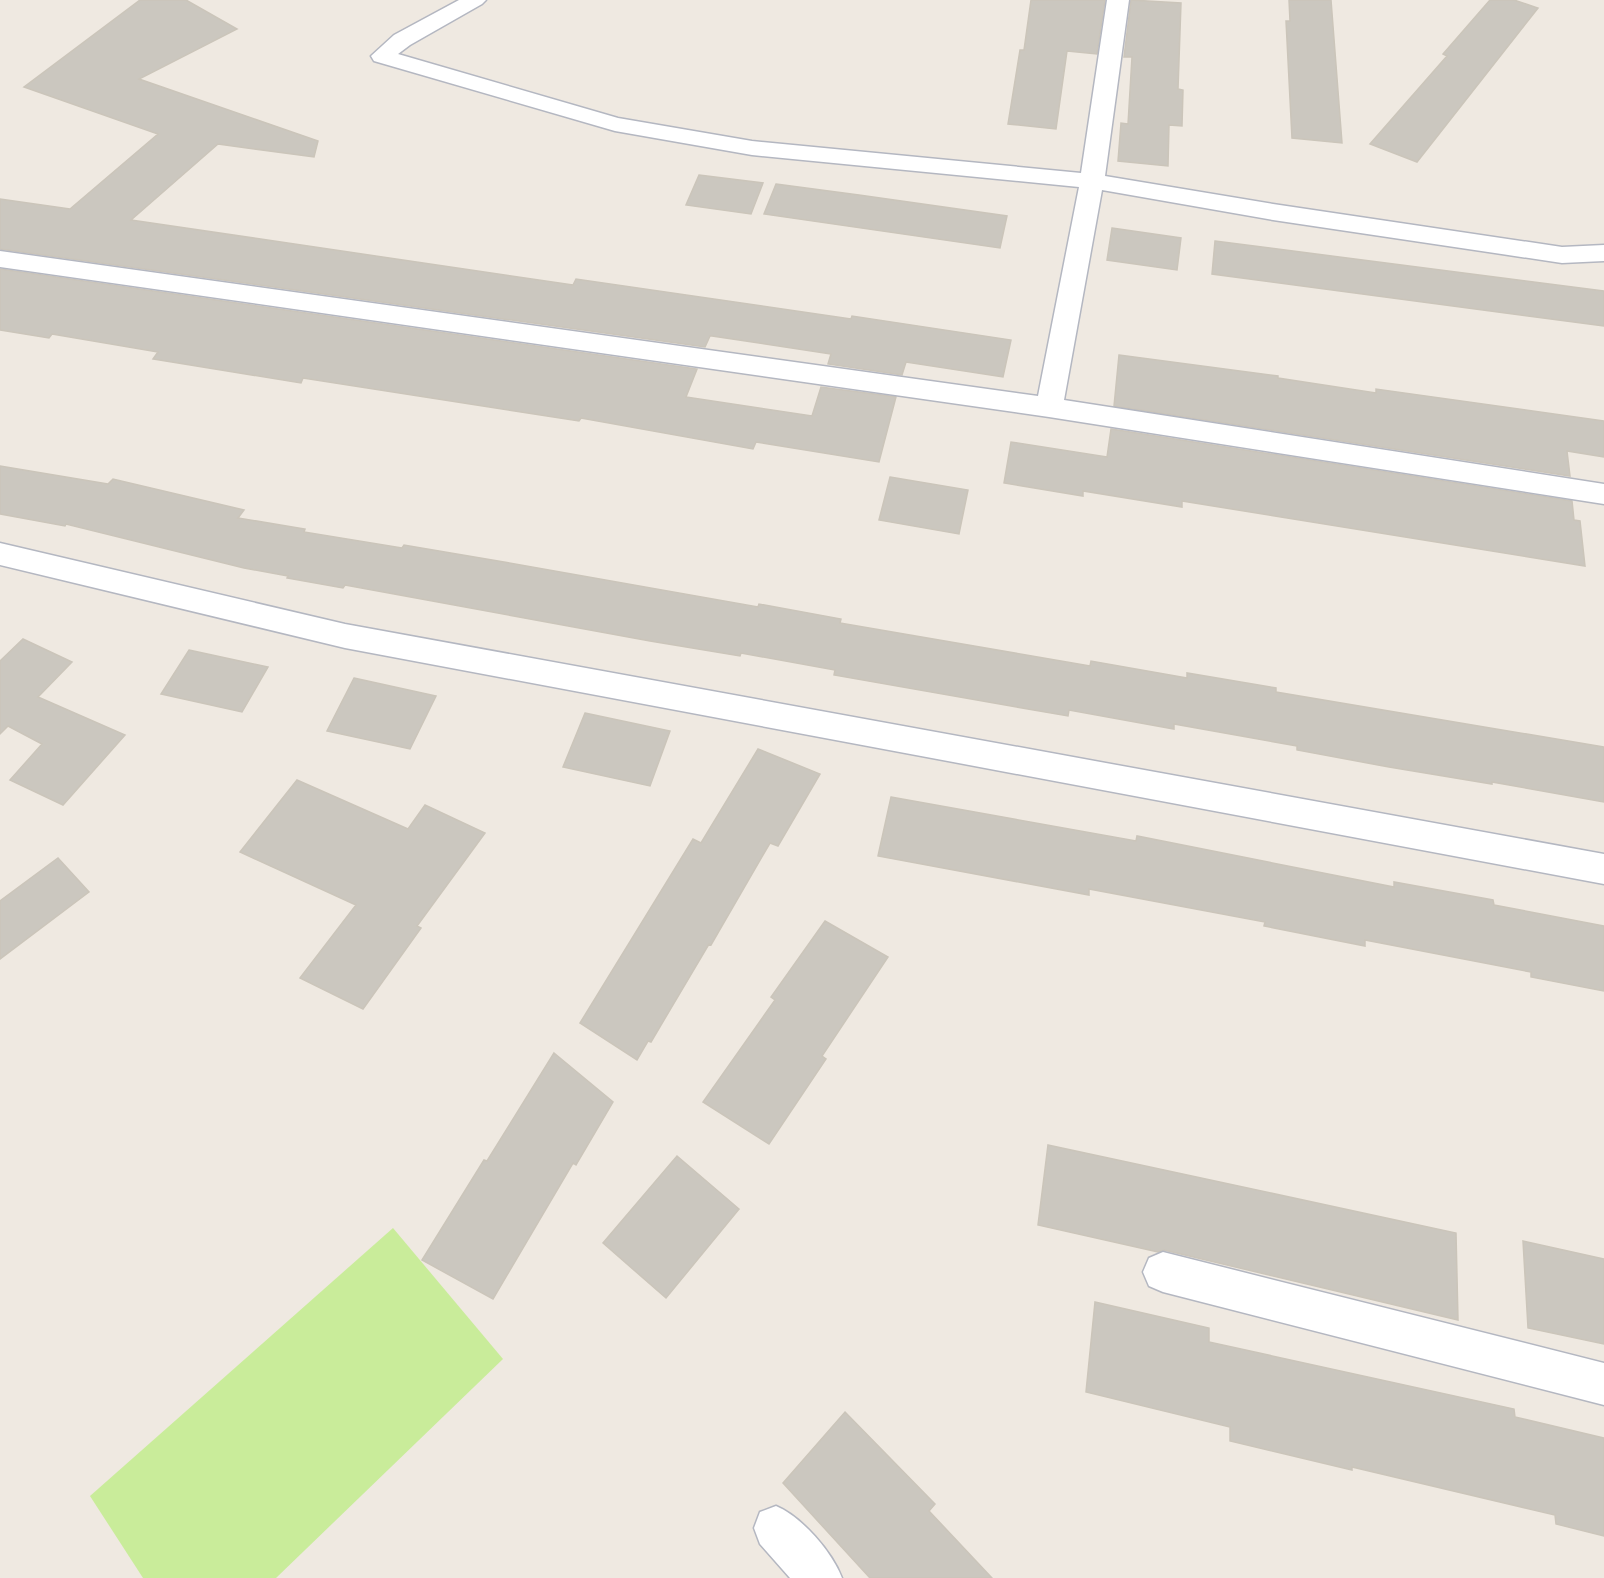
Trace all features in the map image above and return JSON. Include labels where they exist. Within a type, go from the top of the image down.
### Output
[{"type":"street","points":[[475,0],[402,40],[382,56],[615,124],[752,148],[1092,181],[1273,212],[1562,255],[1604,253]]},
{"type":"street","points":[[1049,406],[1092,181],[1118,0]]},
{"type":"street","points":[[0,259],[1049,406],[1604,494]]},
{"type":"street","points":[[0,554],[345,636],[1604,869]]},
{"type":"street","points":[[1163,1272],[1604,1384]]},
{"type":"street","points":[[776,1528],[820,1578]]},
{"type":"green space","points":[[393,1228],[503,1359],[276,1578],[143,1578],[90,1496]]},
{"type":"building","points":[[140,0],[186,0],[237,29],[139,79],[318,141],[314,157],[218,144],[131,220],[573,285],[576,279],[1011,340],[1003,377],[906,362],[902,375],[828,364],[831,354],[712,336],[705,347],[0,249],[0,199],[70,209],[158,134],[24,87]]},
{"type":"building","points":[[1031,0],[1105,0],[1097,54],[1067,51],[1056,129],[1008,124],[1020,50],[1024,50]]},
{"type":"building","points":[[1131,0],[1181,3],[1178,89],[1183,90],[1182,126],[1169,125],[1168,166],[1118,161],[1121,123],[1128,124],[1132,57],[1124,57]]},
{"type":"building","points":[[1289,0],[1331,0],[1342,143],[1292,138],[1286,21],[1290,21]]},
{"type":"building","points":[[1490,0],[1514,0],[1538,8],[1417,162],[1370,144],[1447,56],[1443,54]]},
{"type":"building","points":[[699,175],[763,183],[751,214],[686,205]]},
{"type":"building","points":[[776,184],[1007,216],[1000,248],[764,214]]},
{"type":"building","points":[[1112,228],[1181,238],[1177,270],[1107,260]]},
{"type":"building","points":[[1215,241],[1604,291],[1604,326],[1212,274]]},
{"type":"building","points":[[0,269],[697,369],[686,397],[812,416],[821,387],[896,397],[879,462],[756,442],[753,449],[581,418],[579,421],[303,378],[301,383],[153,359],[158,352],[52,334],[49,338],[0,330]]},
{"type":"building","points":[[1119,355],[1278,376],[1278,378],[1376,393],[1376,389],[1604,421],[1604,457],[1567,451],[1570,476],[1114,406]]},
{"type":"building","points":[[1111,429],[1572,501],[1574,520],[1580,521],[1585,566],[1182,501],[1182,507],[1083,491],[1083,496],[1004,483],[1011,442],[1107,457]]},
{"type":"building","points":[[0,466],[108,484],[113,479],[244,510],[238,518],[305,529],[304,532],[402,548],[404,545],[758,607],[759,604],[841,619],[840,623],[1090,666],[1091,661],[1187,678],[1187,673],[1276,688],[1276,692],[1604,747],[1604,802],[1389,767],[1297,750],[1297,746],[1174,724],[1174,729],[1069,710],[1068,716],[834,675],[835,670],[741,653],[740,656],[345,585],[343,588],[287,578],[288,576],[244,568],[66,524],[65,526],[0,514]]},
{"type":"building","points":[[890,477],[968,490],[959,534],[879,520]]},
{"type":"building","points":[[23,639],[72,662],[38,697],[125,735],[63,805],[10,780],[42,744],[8,726],[0,734],[0,661]]},
{"type":"building","points":[[189,650],[268,667],[242,712],[161,694]]},
{"type":"building","points":[[354,678],[436,696],[410,749],[327,731]]},
{"type":"building","points":[[585,713],[670,731],[650,786],[563,767]]},
{"type":"building","points":[[758,749],[820,774],[778,846],[770,843],[711,945],[709,944],[651,1042],[648,1041],[637,1060],[580,1023],[693,839],[701,843]]},
{"type":"building","points":[[297,780],[408,829],[425,805],[485,833],[417,926],[421,928],[363,1009],[300,978],[356,905],[240,852]]},
{"type":"building","points":[[891,797],[1136,841],[1137,836],[1394,887],[1394,882],[1493,900],[1494,905],[1604,926],[1604,991],[1531,977],[1531,972],[1365,940],[1365,946],[1264,926],[1265,922],[1089,889],[1089,895],[878,856]]},
{"type":"building","points":[[58,858],[89,892],[0,959],[0,901]]},
{"type":"building","points":[[825,921],[888,957],[822,1056],[826,1059],[769,1144],[703,1102],[775,1000],[771,997]]},
{"type":"building","points":[[554,1053],[613,1102],[576,1165],[573,1163],[493,1299],[422,1260]]},
{"type":"building","points":[[1048,1145],[1456,1233],[1458,1320],[1164,1250],[1158,1252],[1038,1225]]},
{"type":"building","points":[[677,1156],[739,1209],[666,1298],[603,1243]]},
{"type":"building","points":[[1523,1241],[1604,1259],[1604,1344],[1528,1328]]},
{"type":"building","points":[[1095,1302],[1209,1328],[1209,1342],[1514,1409],[1515,1417],[1604,1438],[1604,1536],[1556,1524],[1555,1515],[1230,1441],[1230,1427],[1086,1392]]},
{"type":"building","points":[[845,1412],[935,1504],[929,1511],[992,1578],[870,1578],[783,1483]]}]
